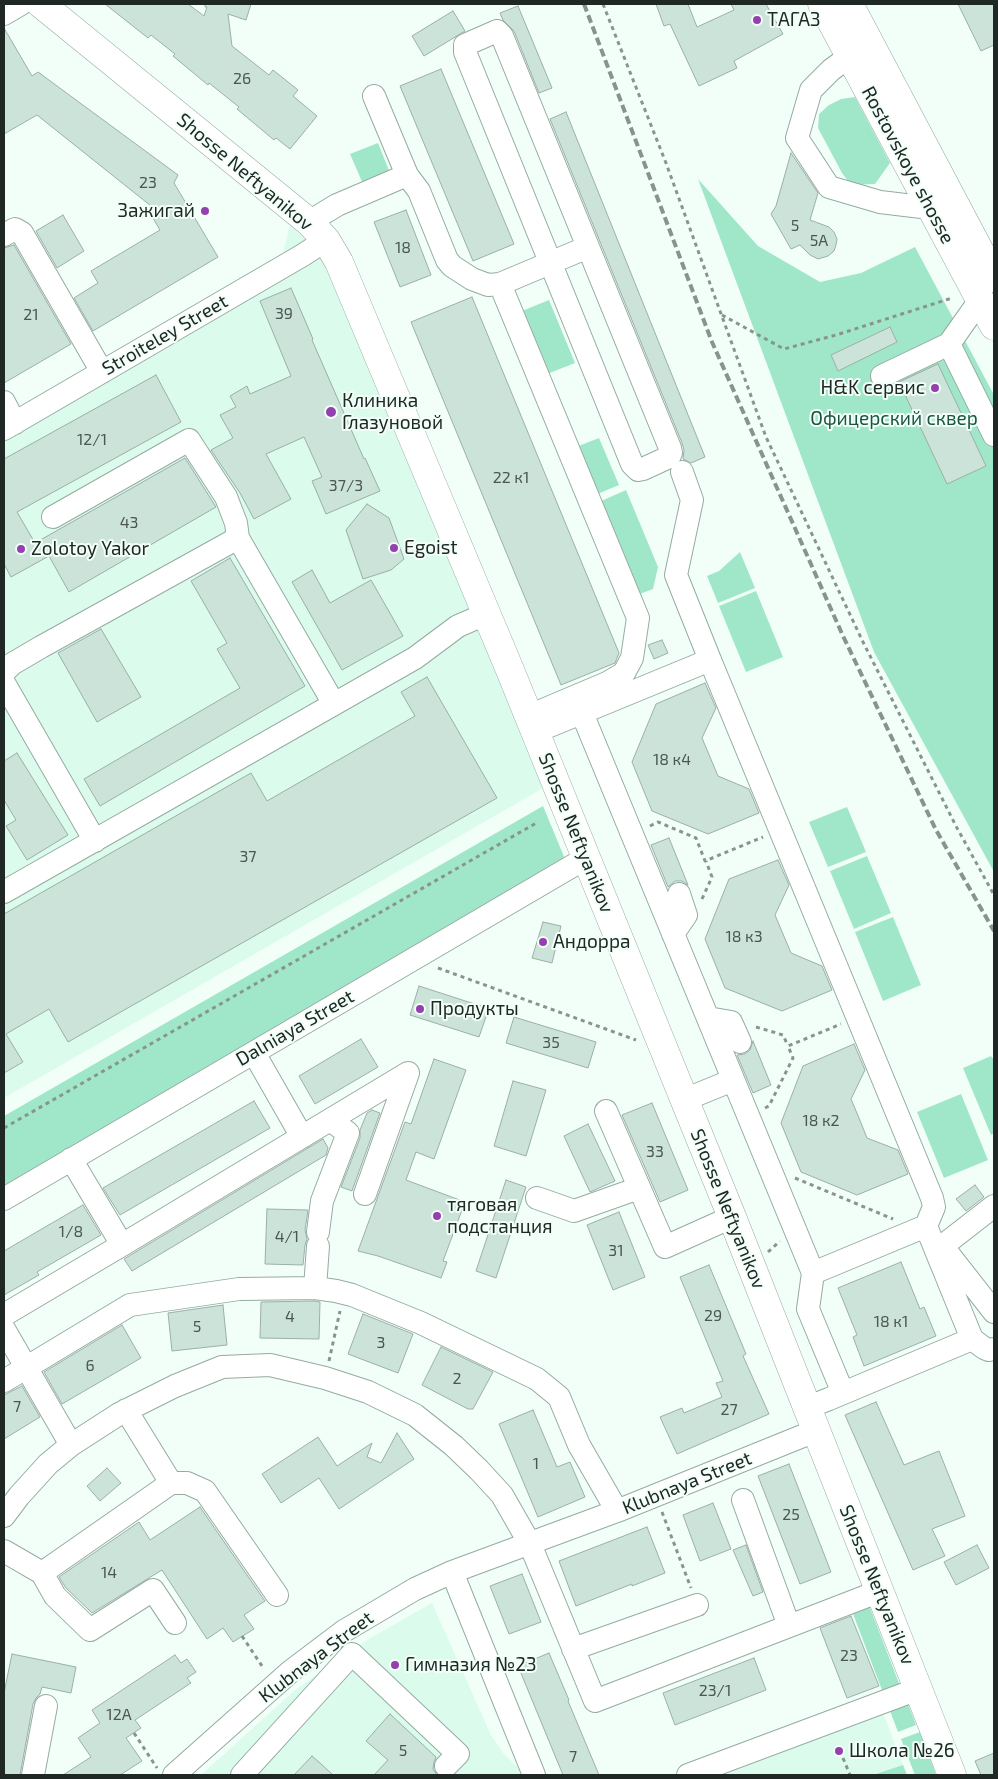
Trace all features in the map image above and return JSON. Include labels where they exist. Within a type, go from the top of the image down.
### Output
[{"type":"main road","name":"Shosse Neftyanikov","points":[[41,4],[317,231],[340,262],[532,724],[732,1217],[952,1775]]},
{"type":"main road","name":"Rostovskoye shosse","points":[[822,4],[930,208],[987,289]]},
{"type":"main road","name":"Rostovskoye shosse","points":[[849,4],[987,289],[994,326]]},
{"type":"street","points":[[4,14],[21,4]]},
{"type":"street","points":[[497,32],[502,36],[588,247],[670,448],[671,453],[665,460],[643,469],[638,470],[632,464],[465,52],[465,45],[497,32]]},
{"type":"street","points":[[850,56],[831,70],[811,90],[797,138],[829,188],[880,202],[930,208]]},
{"type":"street","points":[[374,96],[407,175],[419,191],[447,260],[452,266],[472,279],[488,285],[500,284],[588,247]]},
{"type":"street","name":"Stroiteley Street","points":[[10,426],[102,372],[317,231],[336,205],[407,175]]},
{"type":"street","points":[[4,235],[15,230],[22,233],[102,372]]},
{"type":"street","points":[[500,284],[638,618],[632,658],[624,673],[532,724]]},
{"type":"street","points":[[882,376],[949,344],[987,289]]},
{"type":"street","points":[[949,344],[994,434]]},
{"type":"street","points":[[4,402],[10,426]]},
{"type":"street","points":[[53,517],[190,440],[226,497],[236,523],[238,538],[334,704]]},
{"type":"street","points":[[682,472],[692,500],[676,575],[932,1198],[934,1207],[922,1227],[813,1273]]},
{"type":"street","points":[[95,840],[6,668],[238,538]]},
{"type":"street","points":[[4,892],[415,658],[458,626],[486,614]]},
{"type":"street","points":[[532,724],[582,714],[710,660]]},
{"type":"street","points":[[582,714],[813,1273],[808,1309],[843,1393]]},
{"type":"street","name":"Dalniaya Street","points":[[4,1199],[586,858]]},
{"type":"street","points":[[673,934],[684,920],[682,902]]},
{"type":"street","points":[[708,1018],[731,1022],[737,1034]]},
{"type":"street","points":[[254,1053],[302,1137]]},
{"type":"street","points":[[4,1315],[408,1074],[365,1194]]},
{"type":"street","points":[[684,1100],[733,1080]]},
{"type":"street","points":[[606,1111],[665,1247],[732,1217]]},
{"type":"street","points":[[315,1288],[322,1202],[348,1133],[330,1120]]},
{"type":"street","points":[[71,1159],[122,1245]]},
{"type":"street","points":[[537,1198],[574,1211],[639,1188]]},
{"type":"street","points":[[939,1249],[994,1206]]},
{"type":"street","points":[[922,1227],[994,1312]]},
{"type":"street","points":[[939,1249],[972,1339],[984,1348],[994,1349]]},
{"type":"street","points":[[4,1380],[130,1305],[239,1289],[315,1288],[344,1294],[421,1322],[538,1379],[559,1396],[579,1445],[617,1511]]},
{"type":"street","points":[[4,1329],[71,1445]]},
{"type":"street","name":"Klubnaya Street","points":[[166,1773],[275,1684],[344,1631],[415,1589],[456,1580],[530,1544],[655,1495],[811,1419],[843,1393],[972,1339]]},
{"type":"street","points":[[4,1516],[48,1464],[71,1445],[126,1410],[174,1386],[222,1367],[270,1365],[325,1378],[368,1392],[415,1415],[454,1446],[502,1495],[530,1544],[595,1702],[880,1590]]},
{"type":"street","points":[[126,1410],[171,1483]]},
{"type":"street","points":[[42,1573],[171,1483],[187,1483],[205,1491],[276,1595]]},
{"type":"street","points":[[743,1500],[789,1626]]},
{"type":"street","points":[[4,1551],[42,1573],[55,1596],[90,1630],[153,1590],[175,1623]]},
{"type":"street","points":[[456,1580],[534,1775]]},
{"type":"street","points":[[573,1649],[697,1605]]},
{"type":"street","points":[[242,1775],[352,1654],[458,1754],[446,1766]]},
{"type":"street","points":[[688,1775],[918,1688]]},
{"type":"street","points":[[32,1775],[46,1706]]},
{"type":"path","points":[[603,4],[666,163],[766,437],[863,642],[957,828],[994,895]]},
{"type":"path","points":[[721,315],[784,349],[836,335],[952,298]]},
{"type":"path","points":[[4,1128],[538,822]]},
{"type":"path","points":[[631,834],[658,822],[696,838],[712,877],[701,903],[682,902]]},
{"type":"path","points":[[706,861],[780,830]]},
{"type":"path","points":[[432,966],[636,1040]]},
{"type":"path","points":[[788,1046],[857,1017]]},
{"type":"path","points":[[737,1034],[742,1023],[784,1035],[793,1058],[769,1106],[748,1115]]},
{"type":"path","points":[[769,1167],[922,1227]]},
{"type":"path","points":[[325,1378],[344,1294]]},
{"type":"path","points":[[655,1495],[697,1605]]},
{"type":"path","points":[[242,1636],[275,1684]]},
{"type":"path","points":[[134,1733],[166,1773]]},
{"type":"path","points":[[843,1758],[850,1775]]},
{"type":"shaded area","points":[[290,225],[318,252],[337,284],[545,787],[4,1098],[4,420],[281,261]]},
{"type":"shaded area","name":"Гимназия №23","points":[[432,1603],[491,1735],[503,1753],[525,1775],[201,1775],[295,1690],[367,1640]]},
{"type":"shaded area","name":"Школа №26","points":[[883,1713],[907,1775],[717,1775]]},
{"type":"green space","points":[[855,97],[890,163],[875,184],[851,185],[842,173],[818,128],[819,114],[829,105],[841,99]]},
{"type":"green space","points":[[378,143],[390,173],[363,184],[350,154]]},
{"type":"green space","name":"Офицерский сквер","points":[[698,179],[758,246],[820,282],[861,273],[915,247],[994,395],[994,872],[874,652]]},
{"type":"green space","points":[[549,300],[575,363],[542,376],[517,313]]},
{"type":"green space","points":[[599,438],[619,485],[595,495],[576,447]]},
{"type":"green space","points":[[626,490],[658,567],[653,589],[637,595],[599,502]]},
{"type":"green space","points":[[740,552],[755,588],[718,603],[707,576],[719,571]]},
{"type":"green space","points":[[756,591],[783,657],[746,672],[719,606]]},
{"type":"green space","points":[[543,806],[565,859],[4,1187],[4,1116]]},
{"type":"green space","points":[[847,807],[866,852],[828,867],[809,822]]},
{"type":"green space","points":[[867,856],[891,913],[854,929],[830,871]]},
{"type":"green space","points":[[893,917],[921,985],[883,1001],[855,932]]},
{"type":"green space","points":[[991,1056],[994,1060],[994,1133],[991,1135],[963,1068]]},
{"type":"green space","points":[[961,1094],[988,1160],[944,1178],[917,1112]]},
{"type":"green space","points":[[867,1600],[902,1691],[885,1698],[850,1606]]},
{"type":"green space","points":[[905,1696],[916,1725],[898,1732],[887,1703]]},
{"type":"green space","points":[[920,1732],[936,1775],[915,1775],[901,1739]]},
{"type":"green space","points":[[903,1765],[907,1775],[873,1775]]},
{"type":"building","points":[[105,4],[188,4],[204,16],[207,7],[205,7],[205,4],[251,4],[246,20],[228,14],[232,46],[269,75],[273,70],[298,90],[293,96],[317,116],[290,149],[276,138],[274,140],[237,109],[239,107],[209,83],[208,85],[173,56],[175,54],[151,35],[148,38]]},
{"type":"building","points":[[656,4],[688,4],[697,27],[734,10],[731,4],[766,4],[783,34],[734,61],[737,68],[699,86],[670,24],[664,26]]},
{"type":"building","points":[[958,4],[994,4],[994,45],[981,51]]},
{"type":"building","points":[[518,6],[552,88],[539,93],[514,31],[503,20],[500,13]]},
{"type":"building","points":[[453,11],[465,31],[424,56],[412,36]]},
{"type":"building","points":[[4,28],[32,76],[38,72],[178,175],[174,183],[218,257],[93,331],[74,298],[98,283],[91,271],[160,230],[150,213],[156,210],[37,115],[4,134]]},
{"type":"building","points":[[441,69],[514,244],[473,261],[400,86]]},
{"type":"building","points":[[566,112],[705,457],[691,463],[683,459],[684,450],[682,443],[550,119]]},
{"type":"building","points":[[791,153],[818,193],[810,220],[829,227],[837,239],[834,251],[828,256],[818,259],[810,255],[800,245],[791,249],[771,214],[776,206]]},
{"type":"building","points":[[406,210],[431,275],[400,287],[374,222]]},
{"type":"building","points":[[63,215],[84,251],[57,268],[36,231]]},
{"type":"building","points":[[14,245],[71,344],[4,383],[4,248]]},
{"type":"building","points":[[291,288],[364,459],[380,491],[326,514],[312,481],[322,477],[304,437],[266,454],[291,499],[254,519],[240,493],[211,450],[233,438],[220,415],[236,407],[230,396],[247,386],[250,394],[291,376],[260,301]]},
{"type":"building","points":[[472,297],[619,653],[615,663],[561,685],[411,322]]},
{"type":"building","points":[[890,327],[897,342],[838,371],[831,355]]},
{"type":"building","points":[[938,364],[986,466],[947,484],[899,382]]},
{"type":"building","points":[[156,375],[181,422],[17,512],[35,543],[185,458],[216,507],[69,592],[49,556],[11,577],[4,564],[4,459]]},
{"type":"building","points":[[367,504],[389,518],[404,559],[391,570],[363,579],[346,530]]},
{"type":"building","points":[[230,558],[305,686],[100,806],[84,779],[240,688],[217,649],[227,643],[191,581]]},
{"type":"building","points":[[312,570],[330,603],[371,580],[403,636],[342,670],[292,582]]},
{"type":"building","points":[[101,629],[141,697],[97,722],[58,653]]},
{"type":"building","points":[[662,640],[668,653],[654,659],[648,645]]},
{"type":"building","points":[[427,677],[497,798],[68,1042],[49,1009],[6,1034],[23,1062],[4,1073],[4,914],[251,773],[267,801],[415,716],[401,692]]},
{"type":"building","points":[[705,683],[716,708],[702,738],[718,776],[749,789],[759,813],[708,834],[652,811],[632,762],[656,704]]},
{"type":"building","points":[[17,753],[68,835],[27,860],[6,826],[16,820],[4,800],[4,761]]},
{"type":"building","points":[[669,838],[688,885],[682,881],[675,881],[668,887],[651,845]]},
{"type":"building","points":[[778,860],[789,885],[775,915],[791,953],[822,966],[832,990],[782,1011],[725,988],[705,939],[729,879]]},
{"type":"building","name":"Андорра","points":[[543,922],[561,926],[552,963],[532,958]]},
{"type":"building","points":[[419,986],[487,1008],[487,1014],[479,1037],[410,1015]]},
{"type":"building","points":[[514,1017],[596,1042],[588,1068],[506,1043]]},
{"type":"building","points":[[361,1039],[378,1067],[315,1104],[299,1076]]},
{"type":"building","points":[[753,1041],[771,1085],[753,1093],[737,1055],[745,1054],[750,1050]]},
{"type":"building","points":[[854,1044],[865,1070],[851,1099],[867,1138],[898,1150],[908,1174],[857,1195],[801,1172],[781,1123],[803,1066]]},
{"type":"building","points":[[434,1059],[466,1070],[434,1159],[416,1152],[406,1180],[465,1202],[443,1261],[447,1262],[441,1278],[358,1251],[405,1122],[411,1124]]},
{"type":"building","points":[[513,1081],[546,1090],[526,1156],[494,1146]]},
{"type":"building","points":[[254,1101],[270,1128],[120,1215],[103,1188]]},
{"type":"building","points":[[652,1103],[688,1190],[660,1202],[622,1115]]},
{"type":"building","points":[[372,1110],[380,1113],[352,1191],[341,1187],[360,1138],[360,1130],[367,1113]]},
{"type":"building","points":[[588,1124],[615,1181],[590,1192],[564,1136]]},
{"type":"building","points":[[323,1139],[328,1148],[326,1155],[132,1271],[124,1259]]},
{"type":"building","points":[[506,1180],[526,1187],[496,1278],[476,1271]]},
{"type":"building","points":[[975,1185],[984,1197],[966,1211],[956,1199]]},
{"type":"building","points":[[83,1205],[101,1235],[37,1272],[39,1275],[4,1295],[4,1251]]},
{"type":"building","points":[[267,1209],[308,1210],[305,1230],[307,1239],[303,1265],[265,1264]]},
{"type":"building","points":[[619,1212],[645,1277],[613,1290],[587,1225]]},
{"type":"building","points":[[901,1262],[920,1309],[924,1307],[936,1336],[864,1366],[853,1337],[857,1335],[838,1288]]},
{"type":"building","points":[[709,1265],[746,1354],[743,1356],[769,1414],[677,1454],[660,1417],[682,1408],[684,1413],[722,1397],[716,1383],[723,1381],[680,1277]]},
{"type":"building","points":[[261,1302],[320,1302],[319,1339],[260,1338]]},
{"type":"building","points":[[223,1305],[227,1345],[172,1351],[168,1313]]},
{"type":"building","points":[[363,1314],[413,1334],[398,1373],[348,1354]]},
{"type":"building","points":[[122,1325],[141,1358],[62,1404],[44,1372]]},
{"type":"building","points":[[441,1347],[493,1372],[473,1409],[468,1409],[422,1385]]},
{"type":"building","points":[[22,1386],[40,1417],[4,1439],[4,1395]]},
{"type":"building","points":[[876,1402],[904,1465],[939,1451],[965,1516],[932,1529],[945,1556],[913,1570],[845,1415]]},
{"type":"building","points":[[533,1410],[557,1467],[570,1462],[585,1497],[538,1517],[499,1424]]},
{"type":"building","points":[[397,1433],[414,1459],[339,1509],[319,1478],[281,1503],[262,1474],[318,1437],[337,1466],[372,1443],[367,1457],[381,1463]]},
{"type":"building","points":[[789,1464],[831,1572],[800,1584],[758,1476]]},
{"type":"building","points":[[107,1468],[121,1483],[100,1501],[87,1486]]},
{"type":"building","points":[[713,1503],[731,1549],[700,1561],[683,1515]]},
{"type":"building","points":[[200,1507],[265,1601],[244,1615],[254,1629],[233,1642],[223,1628],[207,1639],[162,1570],[92,1613],[66,1588],[59,1577],[139,1522],[150,1540]]},
{"type":"building","points":[[647,1527],[665,1573],[576,1606],[559,1561]]},
{"type":"building","points":[[746,1545],[763,1592],[753,1596],[733,1550]]},
{"type":"building","points":[[977,1545],[989,1568],[956,1585],[944,1562]]},
{"type":"building","points":[[522,1574],[541,1622],[509,1634],[490,1586]]},
{"type":"building","points":[[851,1616],[879,1686],[847,1698],[820,1628]]},
{"type":"building","points":[[549,1653],[599,1775],[563,1775],[518,1666]]},
{"type":"building","points":[[12,1654],[76,1667],[71,1693],[42,1687],[40,1694],[33,1704],[20,1775],[4,1775],[4,1693]]},
{"type":"building","points":[[175,1655],[181,1663],[187,1659],[196,1672],[187,1678],[191,1683],[135,1720],[141,1728],[126,1738],[142,1761],[120,1775],[63,1775],[91,1757],[78,1738],[100,1723],[92,1710]]},
{"type":"building","points":[[754,1658],[766,1690],[675,1725],[663,1693]]},
{"type":"building","points":[[390,1714],[436,1757],[433,1769],[437,1775],[374,1775],[388,1760],[366,1741]]},
{"type":"building","points":[[994,1753],[994,1775],[981,1775],[975,1761]]},
{"type":"building","points":[[312,1756],[320,1763],[333,1775],[294,1775]]},
{"type":"railway","points":[[584,4],[712,342],[843,636],[936,830],[994,931]]},
{"type":"place","name":"ТАГАЗ","points":[[757,20]]},
{"type":"place","name":"Зажигай","points":[[205,211]]},
{"type":"place","name":"H&K сервис","points":[[935,388]]},
{"type":"place","name":"Клиника Глазуновой","points":[[331,412]]},
{"type":"place","name":"Egoist","points":[[394,548]]},
{"type":"place","name":"Zolotoy Yakor","points":[[21,549]]},
{"type":"place","name":"Андорра","points":[[543,942]]},
{"type":"place","name":"Продукты","points":[[420,1009]]},
{"type":"place","name":"тяговая подстанция","points":[[437,1216]]},
{"type":"place","name":"Гимназия №23","points":[[395,1665]]},
{"type":"place","name":"Школа №26","points":[[839,1751]]}]
